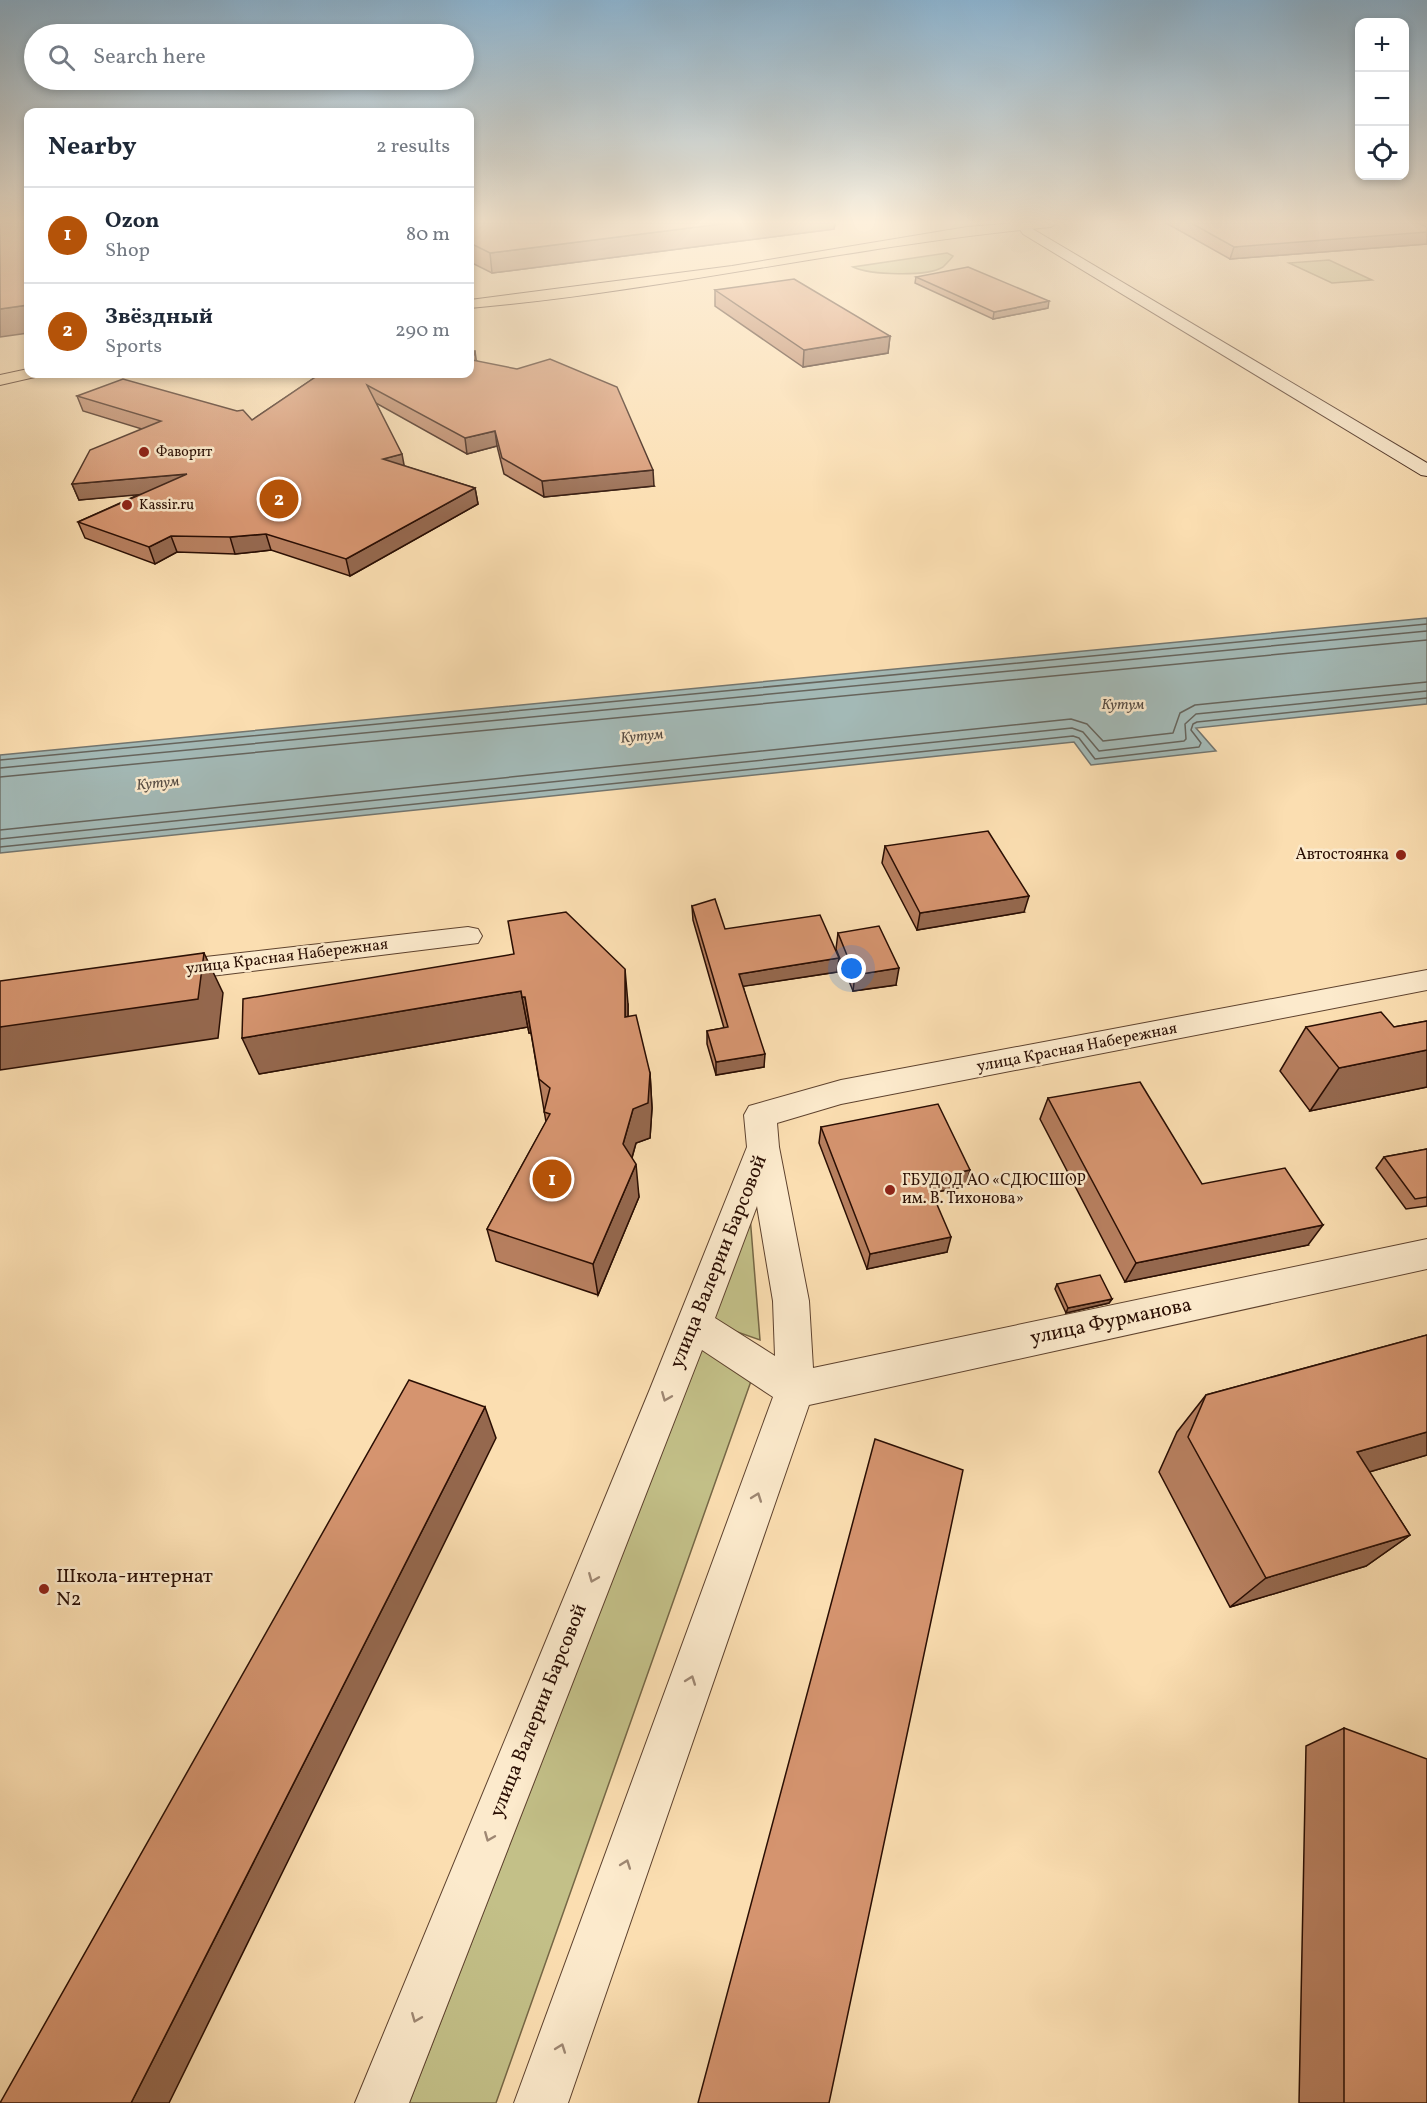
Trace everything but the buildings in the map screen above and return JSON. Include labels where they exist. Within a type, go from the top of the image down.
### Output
[{"type":"main road","points":[[1178,321],[1427,471]]},
{"type":"main road","points":[[0,380],[24,375]]},
{"type":"street","name":"улица Красная Набережная","points":[[140,974],[468,936]]},
{"type":"street","name":"улица Красная Набережная","points":[[763,1146],[760,1115],[841,1092],[1427,980]]},
{"type":"street","name":"улица Валерии Барсовой","points":[[382,2103],[669,1389],[763,1146]]},
{"type":"street","name":"улица Валерии Барсовой","points":[[541,2103],[795,1390],[791,1301],[763,1146]]},
{"type":"street","name":"улица Фурманова","points":[[795,1390],[1427,1254]]},
{"type":"street","points":[[693,1324],[795,1390]]},
{"type":"shaded area","points":[[750,1216],[760,1340],[706,1321]]},
{"type":"shaded area","points":[[702,1349],[756,1367],[496,2103],[409,2103]]},
{"type":"water","name":"Кутум","points":[[1427,618],[1427,704],[1196,728],[1216,751],[1091,765],[1074,742],[0,853],[0,755]]},
{"type":"place","name":"Фаворит","points":[[144,452]]},
{"type":"place","name":"Звёздный","points":[[279,499]]},
{"type":"place","name":"Kassir.ru","points":[[127,505]]},
{"type":"place","name":"Автостоянка","points":[[1401,855]]},
{"type":"place","name":"Ozon","points":[[552,1179]]},
{"type":"place","name":"ГБУДОД АО «СДЮСШОР им. В. Тихонова»","points":[[890,1190]]},
{"type":"place","name":"Школа-интернат N2","points":[[44,1589]]}]
